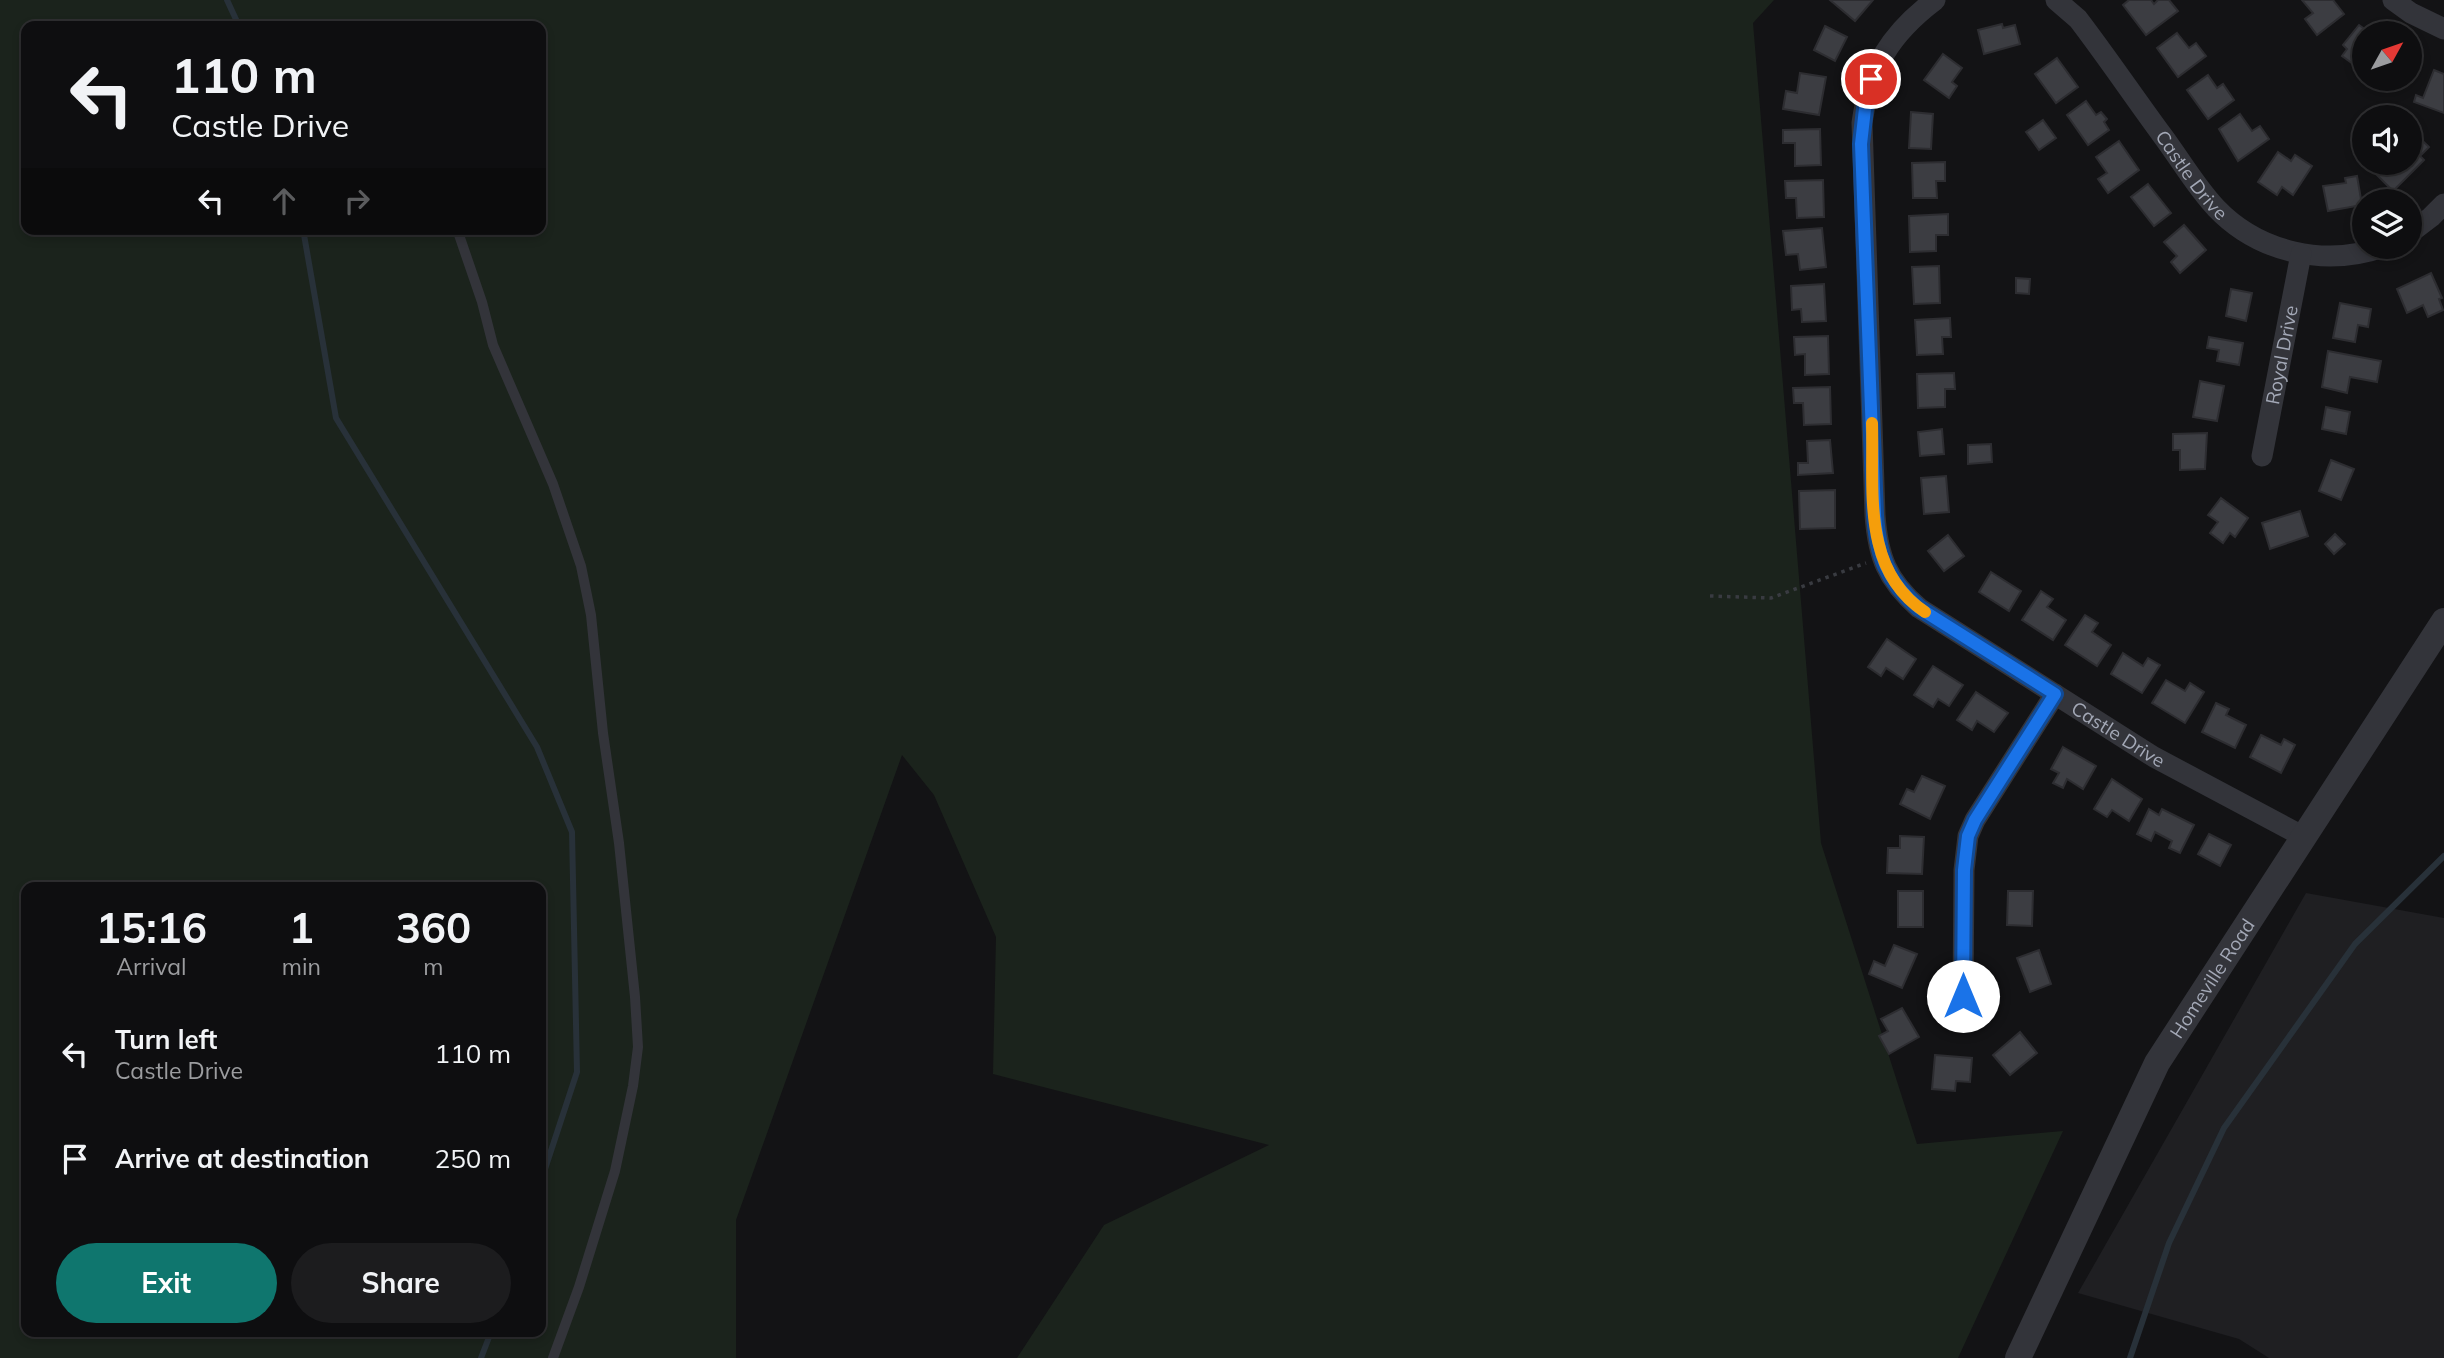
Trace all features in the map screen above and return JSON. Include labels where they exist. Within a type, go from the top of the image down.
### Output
[{"type":"street","name":"Castle Drive","points":[[1936,0],[1905,26],[1879,62],[1868,89],[1862,123],[1875,515],[1881,557],[1901,592],[1919,608],[2154,757],[2304,836]]},
{"type":"street","name":"Castle Drive","points":[[2056,0],[2078,19],[2215,207],[2228,219],[2260,241],[2301,254],[2352,255]]},
{"type":"street","points":[[2393,0],[2411,13],[2444,29]]},
{"type":"street","points":[[2422,224],[2444,204]]},
{"type":"street","name":"Royal Drive","points":[[2262,456],[2301,254]]},
{"type":"street","name":"Homeville Road","points":[[2018,1358],[2157,1063],[2444,621]]},
{"type":"street","points":[[1963,996],[1964,870],[1968,836],[1979,813],[2055,694]]},
{"type":"lane","points":[[459,235],[494,345],[553,484],[581,566],[591,615],[634,985],[638,1047],[631,1098],[615,1171],[579,1287],[553,1358]]},
{"type":"path","points":[[1710,596],[1771,598],[1881,557]]},
{"type":"shaded area","points":[[0,0],[1774,0],[1753,23],[1821,843],[1917,1144],[2063,1131],[1958,1358],[1017,1358],[1104,1225],[1269,1145],[993,1074],[996,937],[934,795],[902,755],[736,1220],[736,1358],[0,1358]]},
{"type":"shaded area","points":[[2306,893],[2444,918],[2444,1358],[2269,1358],[2239,1339],[2078,1293]]},
{"type":"building","points":[[1830,0],[1873,0],[1855,21]]},
{"type":"building","points":[[2129,0],[2151,0],[2154,4],[2158,0],[2169,0],[2178,11],[2146,35],[2123,5]]},
{"type":"building","points":[[2302,0],[2333,0],[2344,14],[2317,35],[2305,19],[2313,13]]},
{"type":"building","points":[[2002,24],[2003,28],[2015,25],[2020,44],[1984,54],[1978,30]]},
{"type":"building","points":[[1825,26],[1847,37],[1835,61],[1814,50]]},
{"type":"building","points":[[2177,33],[2189,48],[2196,43],[2206,56],[2178,77],[2157,48]]},
{"type":"building","points":[[2352,34],[2352,63],[2342,56],[2347,49],[2343,45]]},
{"type":"building","points":[[1943,54],[1962,68],[1952,82],[1957,86],[1949,98],[1924,80]]},
{"type":"building","points":[[2057,58],[2078,87],[2056,103],[2035,74]]},
{"type":"building","points":[[2434,70],[2444,74],[2444,113],[2414,102],[2416,95],[2423,98]]},
{"type":"building","points":[[1800,73],[1826,77],[1819,115],[1783,109],[1786,91],[1797,93]]},
{"type":"building","points":[[2208,75],[2217,88],[2223,84],[2234,100],[2208,119],[2187,90]]},
{"type":"building","points":[[2086,101],[2096,115],[2101,112],[2107,119],[2104,122],[2109,130],[2088,145],[2067,115]]},
{"type":"building","points":[[1911,112],[1933,114],[1931,149],[1909,148]]},
{"type":"building","points":[[2240,114],[2252,131],[2260,126],[2269,139],[2238,161],[2219,129]]},
{"type":"building","points":[[2043,120],[2056,138],[2039,150],[2026,132]]},
{"type":"building","points":[[1820,129],[1821,165],[1795,166],[1795,143],[1783,143],[1783,130]]},
{"type":"building","points":[[2422,140],[2429,147],[2422,154]]},
{"type":"building","points":[[2119,141],[2139,170],[2108,193],[2098,179],[2107,173],[2096,157]]},
{"type":"building","points":[[2278,152],[2291,161],[2295,155],[2312,166],[2293,195],[2282,187],[2277,195],[2258,182]]},
{"type":"building","points":[[1945,162],[1945,181],[1936,181],[1937,198],[1913,198],[1912,163]]},
{"type":"building","points":[[2377,175],[2409,175],[2395,189],[2391,189]]},
{"type":"building","points":[[2357,176],[2359,189],[2352,189],[2352,207],[2328,211],[2323,186],[2346,183],[2345,178]]},
{"type":"building","points":[[1823,180],[1824,217],[1797,218],[1796,198],[1786,198],[1785,181]]},
{"type":"building","points":[[2148,184],[2171,213],[2154,226],[2131,197]]},
{"type":"building","points":[[1948,214],[1948,235],[1936,235],[1936,251],[1910,252],[1909,216]]},
{"type":"building","points":[[2184,225],[2206,250],[2180,273],[2171,262],[2177,256],[2164,242]]},
{"type":"building","points":[[1822,228],[1826,267],[1800,270],[1798,254],[1786,255],[1783,231]]},
{"type":"building","points":[[1939,266],[1940,303],[1914,304],[1912,267]]},
{"type":"building","points":[[2431,273],[2442,298],[2439,299],[2443,310],[2428,317],[2423,305],[2407,313],[2397,289]]},
{"type":"building","points":[[2016,278],[2030,279],[2029,294],[2016,293]]},
{"type":"building","points":[[1824,284],[1826,321],[1802,322],[1801,309],[1792,310],[1791,286]]},
{"type":"building","points":[[2231,289],[2252,293],[2246,321],[2226,316]]},
{"type":"building","points":[[2340,303],[2371,309],[2368,327],[2358,325],[2355,342],[2333,338]]},
{"type":"building","points":[[1950,318],[1951,337],[1942,337],[1943,354],[1917,355],[1915,320]]},
{"type":"building","points":[[1828,336],[1829,374],[1805,375],[1805,354],[1795,355],[1794,337]]},
{"type":"building","points":[[2209,337],[2243,343],[2239,365],[2217,361],[2219,350],[2207,348]]},
{"type":"building","points":[[2328,351],[2381,361],[2377,382],[2350,377],[2347,393],[2322,387]]},
{"type":"building","points":[[1954,373],[1955,389],[1945,389],[1945,407],[1918,408],[1917,374]]},
{"type":"building","points":[[2200,381],[2224,386],[2217,421],[2193,417]]},
{"type":"building","points":[[1830,387],[1831,424],[1804,425],[1803,403],[1794,403],[1793,388]]},
{"type":"building","points":[[2326,407],[2350,412],[2346,434],[2322,429]]},
{"type":"building","points":[[1942,429],[1944,454],[1920,456],[1918,432]]},
{"type":"building","points":[[2207,433],[2205,469],[2180,470],[2180,450],[2173,450],[2173,434]]},
{"type":"building","points":[[1830,440],[1833,473],[1798,475],[1798,463],[1808,463],[1807,441]]},
{"type":"building","points":[[1991,444],[1992,462],[1968,464],[1968,445]]},
{"type":"building","points":[[2331,460],[2354,469],[2341,500],[2319,491]]},
{"type":"building","points":[[1946,476],[1949,512],[1924,514],[1921,478]]},
{"type":"building","points":[[1835,490],[1835,528],[1800,529],[1799,491]]},
{"type":"building","points":[[2221,498],[2248,518],[2235,537],[2230,533],[2223,543],[2210,533],[2218,522],[2208,515]]},
{"type":"building","points":[[2300,511],[2308,536],[2270,549],[2262,523]]},
{"type":"building","points":[[2335,534],[2345,544],[2334,554],[2325,544]]},
{"type":"building","points":[[1948,535],[1964,556],[1944,571],[1928,551]]},
{"type":"building","points":[[1991,572],[2021,591],[2009,611],[1979,592]]},
{"type":"building","points":[[2041,591],[2053,599],[2047,607],[2066,620],[2053,640],[2022,620]]},
{"type":"building","points":[[2085,615],[2098,623],[2092,632],[2111,645],[2097,666],[2065,645]]},
{"type":"building","points":[[1887,639],[1916,659],[1903,679],[1886,668],[1881,676],[1868,667]]},
{"type":"building","points":[[2123,653],[2143,666],[2148,658],[2160,665],[2142,693],[2111,674]]},
{"type":"building","points":[[1933,666],[1963,685],[1949,706],[1938,699],[1933,707],[1914,695]]},
{"type":"building","points":[[2166,680],[2185,691],[2190,683],[2204,692],[2185,723],[2152,703]]},
{"type":"building","points":[[1976,692],[2008,713],[1994,732],[1977,721],[1972,730],[1957,720]]},
{"type":"building","points":[[2216,703],[2229,709],[2226,715],[2246,725],[2235,748],[2202,732]]},
{"type":"building","points":[[2261,735],[2281,745],[2284,739],[2295,745],[2281,773],[2250,757]]},
{"type":"building","points":[[2063,747],[2096,766],[2083,789],[2067,779],[2063,788],[2053,783],[2059,773],[2051,769]]},
{"type":"building","points":[[1922,776],[1945,786],[1930,819],[1900,804],[1907,789],[1914,792]]},
{"type":"building","points":[[2112,779],[2142,799],[2129,821],[2112,810],[2107,817],[2094,809]]},
{"type":"building","points":[[2149,809],[2159,815],[2162,809],[2194,825],[2180,853],[2169,848],[2172,841],[2155,832],[2151,841],[2137,834]]},
{"type":"building","points":[[2209,834],[2231,845],[2220,866],[2198,854]]},
{"type":"building","points":[[1900,836],[1924,837],[1922,874],[1887,873],[1888,848],[1900,848]]},
{"type":"building","points":[[1898,891],[1923,891],[1923,927],[1898,927]]},
{"type":"building","points":[[2008,891],[2033,891],[2032,926],[2007,925]]},
{"type":"building","points":[[1894,945],[1917,954],[1902,988],[1869,974],[1874,961],[1885,966]]},
{"type":"building","points":[[2039,950],[2051,984],[2030,992],[2017,958]]},
{"type":"building","points":[[1902,1008],[1919,1037],[1889,1054],[1879,1036],[1888,1031],[1881,1019]]},
{"type":"building","points":[[2020,1032],[2037,1053],[2010,1075],[1993,1055]]},
{"type":"building","points":[[1935,1055],[1972,1058],[1970,1082],[1956,1081],[1955,1091],[1932,1089]]},
{"type":"waterway","points":[[227,0],[237,21]]},
{"type":"waterway","points":[[304,235],[336,418],[537,747],[572,832],[577,1072],[546,1166]]},
{"type":"waterway","points":[[2130,1358],[2169,1243],[2224,1128],[2355,944],[2444,856]]},
{"type":"waterway","points":[[481,1358],[489,1337]]},
{"type":"slow traffic","points":[[1872,423],[1876,537],[1881,557],[1901,592],[1925,612]]},
{"type":"route","points":[[1871,79],[1862,123],[1861,144],[1876,537],[1881,557],[1901,592],[1919,608],[2055,694],[1975,820],[1968,836],[1964,870],[1963,996]]}]
